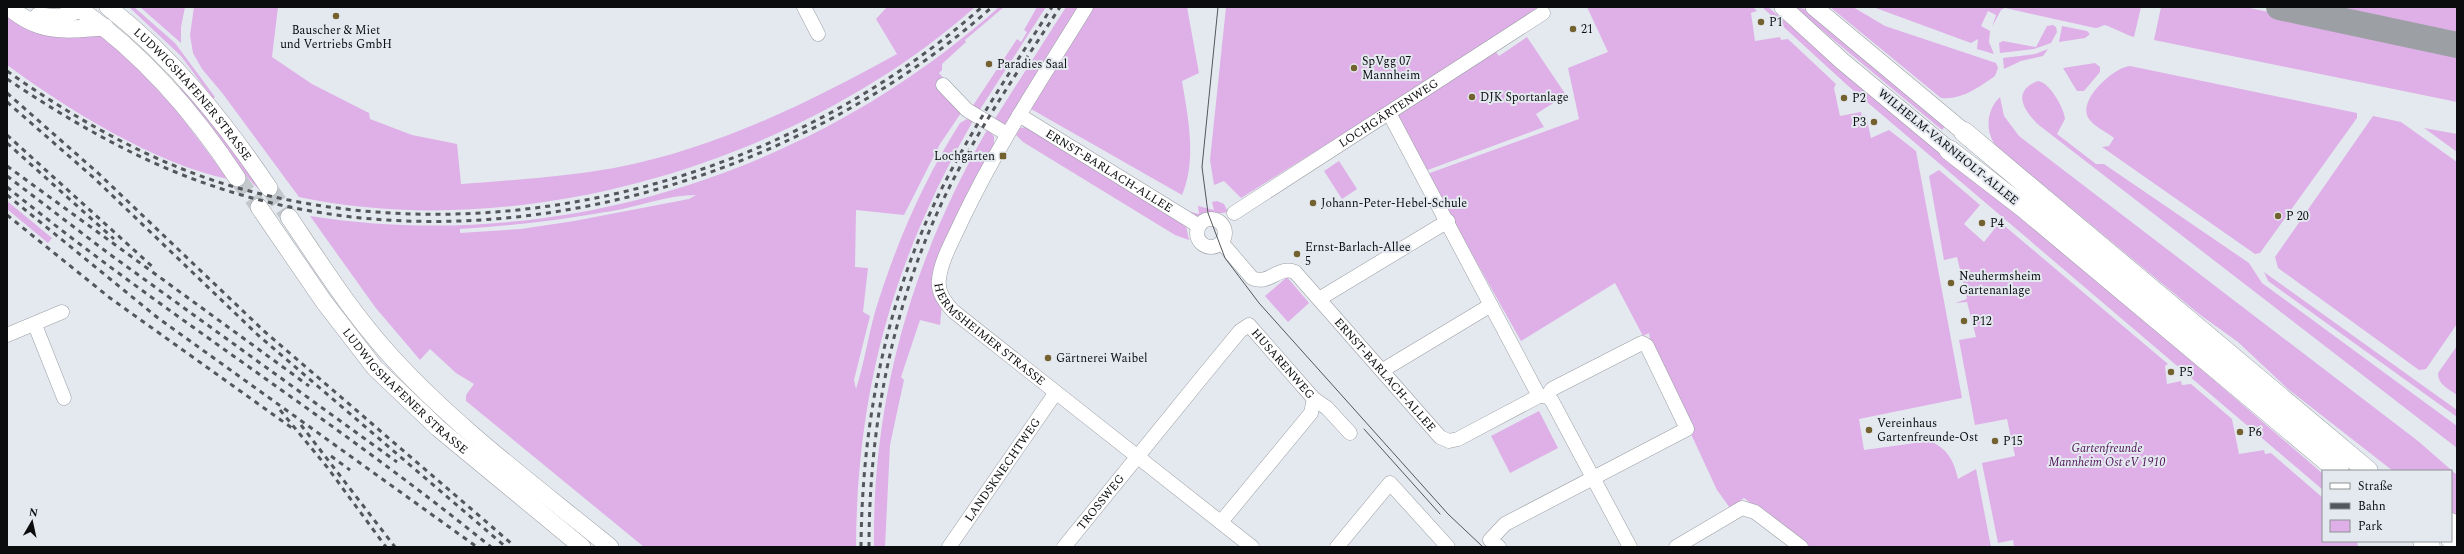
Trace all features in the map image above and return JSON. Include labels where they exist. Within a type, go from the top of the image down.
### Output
[{"type":"highway","name":"WILHELM-VARNHOLT-ALLEE","points":[[1964,132],[2067,232]]},
{"type":"highway","name":"WILHELM-VARNHOLT-ALLEE","points":[[1949,150],[2067,232]]},
{"type":"highway","points":[[2067,232],[2353,467],[2374,470]]},
{"type":"main road","points":[[9,7],[41,17],[60,18],[80,7]]},
{"type":"main road","name":"LUDWIGSHAFENER STRASSE","points":[[80,7],[145,62],[173,92],[237,178]]},
{"type":"main road","name":"LUDWIGSHAFENER STRASSE","points":[[108,7],[124,14],[211,108],[269,188]]},
{"type":"main road","name":"WILHELM-VARNHOLT-ALLEE","points":[[1783,7],[1842,61],[1949,150]]},
{"type":"main road","name":"WILHELM-VARNHOLT-ALLEE","points":[[1814,7],[1964,132]]},
{"type":"main road","points":[[22,12],[52,29],[105,27]]},
{"type":"main road","name":"LUDWIGSHAFENER STRASSE","points":[[259,207],[324,302],[375,368],[438,428],[582,547]]},
{"type":"main road","name":"LUDWIGSHAFENER STRASSE","points":[[289,216],[345,299],[388,353],[426,393],[468,431],[610,547]]},
{"type":"street","points":[[804,7],[818,34]]},
{"type":"street","name":"HERMSHEIMER STRASSE","points":[[1086,7],[1007,134],[954,237],[941,271],[939,289],[945,302],[953,311],[1136,458],[1252,547]]},
{"type":"street","name":"LOCHGÄRTENWEG","points":[[1234,213],[1543,13]]},
{"type":"street","points":[[943,85],[967,110],[1007,134]]},
{"type":"street","points":[[1389,113],[1448,221],[1491,305],[1543,396],[1552,402],[1630,547]]},
{"type":"street","name":"ERNST-BARLACH-ALLEE","points":[[1019,116],[1199,226]]},
{"type":"street","points":[[1210,219],[1222,224],[1226,234],[1222,244],[1214,248],[1203,246],[1197,236],[1199,226],[1210,219]]},
{"type":"street","points":[[1320,299],[1448,221]]},
{"type":"street","name":"ERNST-BARLACH-ALLEE","points":[[1222,244],[1252,278],[1265,281],[1283,270],[1289,269],[1295,272],[1383,370],[1440,437],[1449,441],[1458,439],[1543,396]]},
{"type":"street","points":[[1383,370],[1491,305]]},
{"type":"street","points":[[7,335],[35,325],[62,312]]},
{"type":"street","points":[[35,325],[64,398]]},
{"type":"street","name":"HUSARENWEG","points":[[1136,458],[1240,331],[1249,325],[1314,399],[1311,413],[1221,522]]},
{"type":"street","points":[[1499,547],[1490,540],[1505,524],[1687,429],[1647,346],[1642,343],[1636,344],[1552,389],[1543,396]]},
{"type":"street","name":"LANDSKNECHTWEG","points":[[949,547],[1052,398],[1057,394]]},
{"type":"street","points":[[1314,399],[1327,408],[1350,434]]},
{"type":"street","name":"TROSSWEG","points":[[1064,547],[1136,458]]},
{"type":"street","points":[[1340,546],[1390,483],[1448,547]]},
{"type":"street","points":[[1676,547],[1742,508],[1755,512],[1801,547]]},
{"type":"green space","points":[[129,7],[134,7],[175,43],[215,97],[213,99],[181,56]]},
{"type":"green space","points":[[140,7],[185,7],[181,27],[181,43]]},
{"type":"green space","points":[[194,7],[278,7],[272,57],[312,84],[369,113],[370,119],[412,135],[457,144],[461,184],[576,174],[652,160],[688,149],[795,107],[897,54],[876,19],[887,7],[975,7],[906,61],[829,108],[745,147],[658,177],[567,198],[476,209],[386,209],[299,197],[223,94],[202,69],[193,53],[190,35]]},
{"type":"green space","points":[[999,7],[1004,7],[965,40],[966,42],[942,64],[942,70],[939,73],[946,81],[961,113],[940,144],[904,215],[856,210],[855,267],[868,268],[863,312],[870,316],[854,380],[856,389],[875,312],[911,214],[934,168],[960,123],[967,119],[973,121],[945,172],[922,223],[902,274],[885,326],[873,378],[864,433],[858,489],[856,547],[644,547],[466,401],[466,395],[474,384],[456,373],[430,349],[420,360],[375,307],[310,216],[403,225],[496,223],[588,211],[678,188],[765,156],[848,115],[926,65]],"holes":[[[686,195],[696,195],[689,199],[574,221],[521,229],[460,233],[460,229],[574,217],[612,211]]]},
{"type":"green space","points":[[1037,7],[1046,7],[979,111],[972,107],[1017,39],[1021,42],[1027,32],[1024,30]]},
{"type":"green space","points":[[1066,7],[1080,7],[1007,124],[1004,125],[994,120]]},
{"type":"green space","points":[[1093,7],[1187,7],[1199,73],[1182,81],[1189,124],[1190,153],[1187,182],[1182,195],[1031,109]]},
{"type":"green space","name":"SpVgg 07 Mannheim","points":[[1226,7],[1546,7],[1241,198],[1224,181],[1214,185],[1210,160]]},
{"type":"green space","points":[[1587,7],[1753,7],[1757,11],[1751,13],[1755,41],[1780,37],[1781,40],[1788,39],[1836,84],[1834,88],[1840,116],[1861,112],[1862,116],[1866,115],[1871,138],[1889,130],[1916,151],[1962,398],[1859,419],[1864,450],[1930,441],[1936,444],[1949,456],[1958,479],[1976,469],[1991,547],[1806,547],[1744,498],[1730,508],[1717,490],[1651,348],[1649,333],[1643,336],[1615,283],[1521,341],[1427,174],[1579,119],[1568,68],[1608,52]]},
{"type":"green space","points":[[1762,7],[1768,7],[2118,298],[2315,467],[2322,473],[2322,489],[1847,85]]},
{"type":"green space","points":[[1794,7],[1805,9],[1946,125],[1942,130]]},
{"type":"green space","points":[[1830,7],[1853,7],[1885,26],[1996,63],[1998,68],[1995,76],[1963,95],[1941,98]]},
{"type":"green space","points":[[1873,7],[2141,7],[2134,37],[2106,25],[2095,28],[2005,8],[2001,10],[1992,27],[1996,15],[1988,11],[1981,26],[1990,31],[1989,42],[1994,54],[1977,49],[1978,39],[1971,43]]},
{"type":"green space","points":[[2161,7],[2245,7],[2457,52],[2457,102],[2154,40]]},
{"type":"green space","points":[[2315,7],[2457,7],[2457,37]]},
{"type":"green space","points":[[7,12],[99,35],[113,42],[177,111],[228,179],[200,172],[142,148],[84,116],[7,65]]},
{"type":"green space","points":[[2053,25],[2056,27],[2057,32],[2051,43],[2034,49],[2000,53],[1999,43],[2003,41],[2036,47],[2047,26]]},
{"type":"green space","points":[[2062,26],[2087,31],[2090,34],[2085,38],[2059,42]]},
{"type":"green space","name":"DJK Sportanlage","points":[[1527,37],[1566,95],[1536,114],[1544,127],[1425,171],[1397,119],[1399,111],[1494,49],[1499,56]]},
{"type":"green space","points":[[2048,49],[2043,56],[2021,61],[2004,69],[2003,58],[2035,54]]},
{"type":"green space","points":[[2095,63],[2100,67],[2100,72],[2084,91],[2077,91],[2063,68]]},
{"type":"green space","points":[[2130,66],[2357,113],[2357,118],[2260,253],[2255,254],[2102,147],[2109,146],[2114,138],[2091,122],[2086,112],[2088,103],[2092,95],[2107,78],[2115,72]]},
{"type":"green space","points":[[2038,81],[2042,82],[2051,90],[2062,108],[2065,119],[2057,134],[2096,164],[2104,164],[2249,263],[2262,283],[2457,426],[2457,448],[2034,121],[2025,109],[2022,96],[2024,90],[2029,85]]},
{"type":"green space","points":[[181,86],[219,132],[260,189],[245,174],[187,97],[179,89]]},
{"type":"green space","points":[[2000,97],[2004,116],[2019,136],[2418,441],[2451,470],[2392,470],[2288,389],[2238,342],[2199,314],[1996,146],[1992,140],[1989,128],[1990,115],[1995,102]]},
{"type":"green space","points":[[2373,116],[2401,122],[2457,162],[2457,324],[2426,369],[2419,370],[2278,268],[2275,257]]},
{"type":"green space","points":[[1026,127],[1186,226],[1189,240],[1175,235],[1023,142],[1016,135],[1020,128]]},
{"type":"green space","points":[[2424,128],[2457,134],[2457,152]]},
{"type":"green space","points":[[987,130],[994,136],[994,144],[965,198],[949,234],[940,325],[920,320],[901,377],[904,380],[890,445],[885,547],[874,547],[875,492],[880,437],[889,383],[902,331],[918,279],[938,228],[961,179]]},
{"type":"green space","points":[[1339,161],[1357,189],[1342,199],[1324,171]]},
{"type":"green space","name":"Gartenfreunde Mannheim Ost eV 1910","points":[[1939,170],[1980,205],[1964,224],[1984,242],[2000,222],[2168,364],[2165,366],[2167,384],[2181,381],[2182,385],[2191,384],[2232,419],[2239,454],[2264,450],[2265,454],[2271,453],[2322,497],[2322,542],[2357,542],[2358,547],[2014,547],[2013,540],[1998,543],[1982,463],[2015,456],[2007,419],[1975,425],[1959,340],[1976,337],[1967,302],[1955,303],[1967,299],[1957,257],[1944,260],[1929,176]]},
{"type":"green space","points":[[7,201],[52,238],[48,243],[7,209]]},
{"type":"green space","points":[[1217,201],[1224,204],[1228,212],[1197,217],[1189,215],[1191,212],[1199,214],[1198,206],[1214,210],[1212,202]]},
{"type":"green space","points":[[2264,272],[2457,410],[2457,417],[2268,281]]},
{"type":"green space","points":[[1287,277],[1309,303],[1288,322],[1265,296]]},
{"type":"green space","points":[[2457,346],[2457,395],[2442,384],[2438,377],[2438,373]]},
{"type":"green space","points":[[1539,411],[1558,448],[1510,473],[1491,436]]},
{"type":"green space","points":[[2452,471],[2457,475],[2457,519],[2452,516]]},
{"type":"taxiway","points":[[2279,7],[2457,45]]},
{"type":"tunnel","points":[[237,178],[259,207]]},
{"type":"tunnel","points":[[269,188],[289,217]]},
{"type":"tram line","points":[[1218,7],[1202,167],[1208,213],[1225,258],[1259,303],[1448,514],[1483,547]]},
{"type":"tram line","points":[[1364,429],[1440,514]]},
{"type":"railway","points":[[7,71],[89,124],[147,154],[176,167],[238,188],[335,208],[435,214],[534,208],[632,190],[728,160],[819,119],[904,68],[982,7]]},
{"type":"railway","points":[[7,79],[57,111],[108,140],[161,166],[216,187],[316,212],[419,221],[523,216],[626,198],[727,166],[822,123],[911,70],[992,7]]},
{"type":"railway","points":[[861,547],[862,500],[872,408],[892,318],[906,274],[922,230],[967,141],[1052,7]]},
{"type":"railway","points":[[869,547],[870,501],[879,409],[899,319],[912,275],[929,232],[960,166],[1001,97],[1060,7]]},
{"type":"railway","points":[[7,93],[98,173],[264,331],[512,544]]},
{"type":"railway","points":[[7,102],[94,178],[259,336],[506,547]]},
{"type":"railway","points":[[7,135],[155,269]]},
{"type":"railway","points":[[7,143],[114,239]]},
{"type":"railway","points":[[7,166],[309,386]]},
{"type":"railway","points":[[7,176],[108,253],[397,462]]},
{"type":"railway","points":[[7,187],[126,279],[372,455],[491,547]]},
{"type":"railway","points":[[7,195],[158,318],[477,547]]},
{"type":"railway","points":[[7,215],[110,298],[292,428]]},
{"type":"railway","points":[[280,410],[327,467],[386,547]]},
{"type":"railway","points":[[301,425],[395,547]]},
{"type":"railway","points":[[331,456],[350,470]]},
{"type":"place","name":"Bauscher & Miet und Vertriebs GmbH","points":[[336,16]]},
{"type":"place","name":"P1","points":[[1761,22]]},
{"type":"place","name":"21","points":[[1573,29]]},
{"type":"place","name":"Paradies Saal","points":[[989,64]]},
{"type":"place","name":"SpVgg 07 Mannheim","points":[[1354,68]]},
{"type":"place","name":"DJK Sportanlage","points":[[1472,97]]},
{"type":"place","name":"P2","points":[[1844,98]]},
{"type":"place","name":"P3","points":[[1874,122]]},
{"type":"place","name":"Lochgärten","points":[[1003,156]]},
{"type":"place","name":"Johann-Peter-Hebel-Schule","points":[[1313,203]]},
{"type":"place","name":"P 20","points":[[2278,216]]},
{"type":"place","name":"P4","points":[[1982,223]]},
{"type":"place","name":"Ernst-Barlach-Allee 5","points":[[1297,254]]},
{"type":"place","name":"Neuhermsheim Gartenanlage","points":[[1951,283]]},
{"type":"place","name":"P12","points":[[1964,321]]},
{"type":"place","name":"Gärtnerei Waibel","points":[[1048,358]]},
{"type":"place","name":"P5","points":[[2171,372]]},
{"type":"place","name":"Vereinhaus Gartenfreunde-Ost","points":[[1869,430]]},
{"type":"place","name":"P6","points":[[2240,432]]},
{"type":"place","name":"P15","points":[[1995,441]]}]
